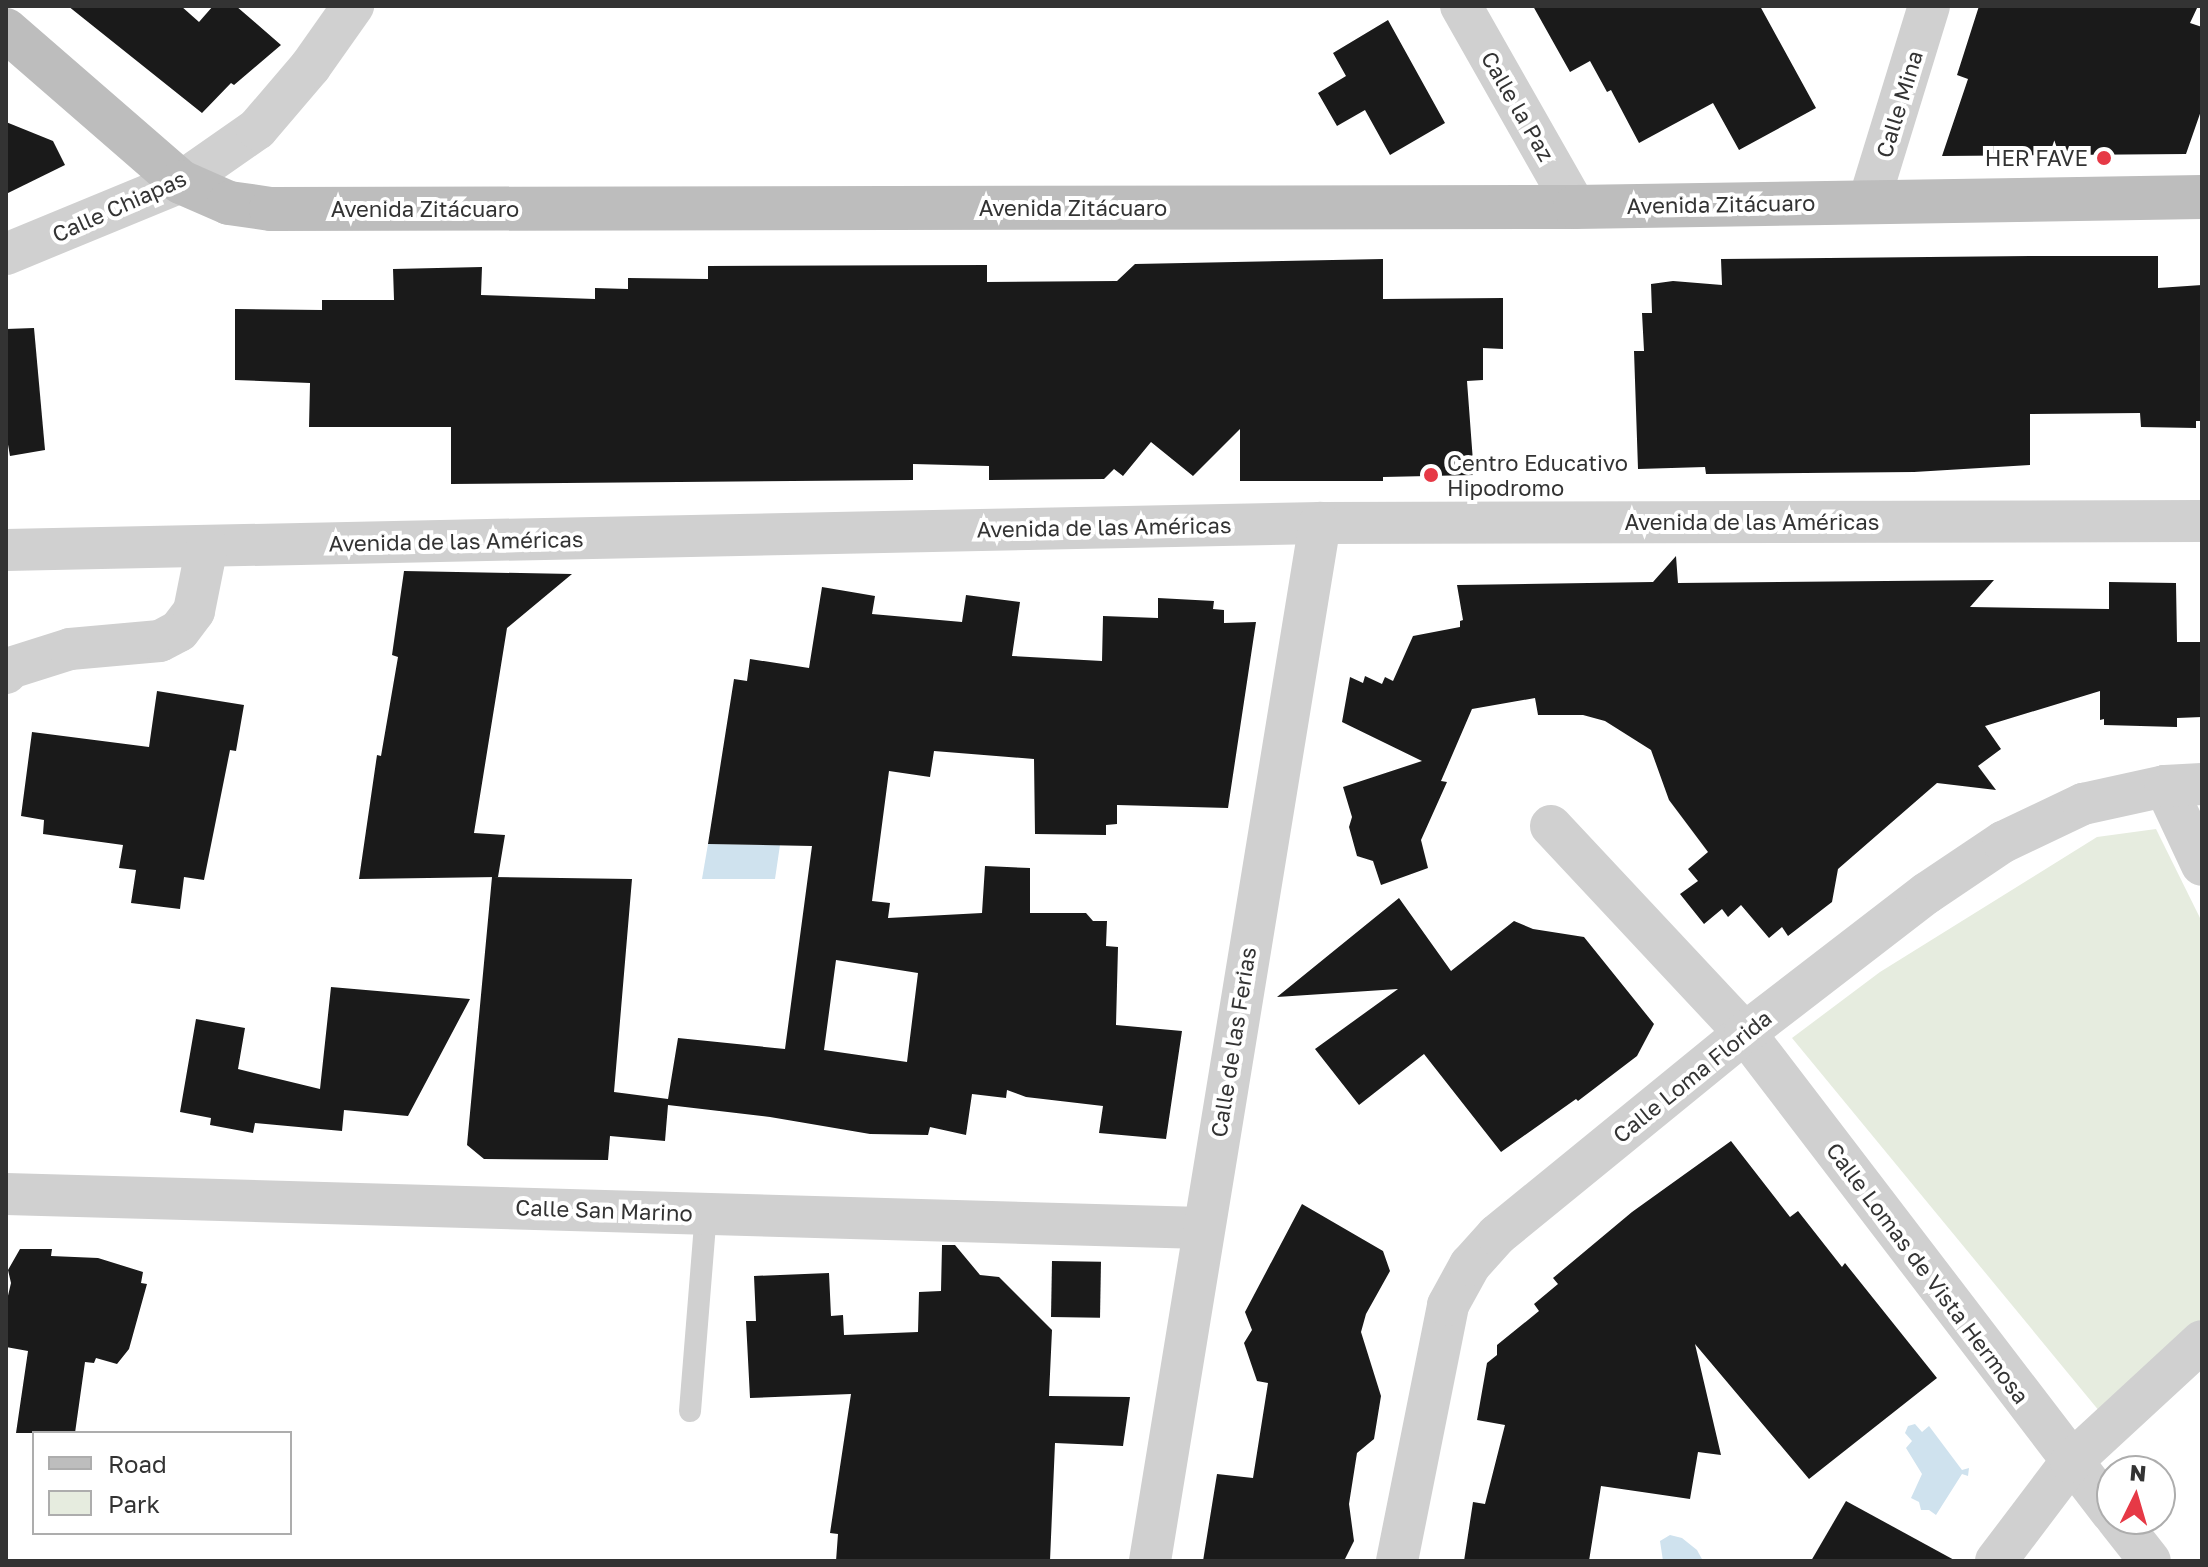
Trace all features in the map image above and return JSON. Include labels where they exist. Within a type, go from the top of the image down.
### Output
[{"type":"street","name":"Calle Chiapas","points":[[6,254],[181,182],[257,129],[310,67],[353,6]]},
{"type":"street","name":"Calle la Paz","points":[[1461,6],[1575,207]]},
{"type":"street","name":"Calle Mina","points":[[1869,201],[1929,6]]},
{"type":"street","name":"Avenida Zitácuaro","points":[[6,30],[181,182],[229,203],[271,209],[1575,207],[2202,197]]},
{"type":"street","name":"Avenida de las Américas","points":[[6,550],[1320,523],[2202,521]]},
{"type":"street","name":"Calle de las Ferias","points":[[1150,1561],[1202,1228],[1320,523]]},
{"type":"street","points":[[6,673],[10,668],[70,649],[160,641],[179,631],[194,611],[207,546]]},
{"type":"street","points":[[2183,785],[2202,865]]},
{"type":"street","name":"Calle Loma Florida","points":[[1397,1561],[1448,1305],[1470,1265],[1497,1235],[1745,1033],[1927,893],[2003,842],[2083,804],[2183,785]]},
{"type":"street","name":"Calle Lomas de Vista Hermosa","points":[[1551,826],[1745,1033],[2096,1493]]},
{"type":"street","name":"Calle San Marino","points":[[6,1194],[1202,1228]]},
{"type":"street","points":[[1996,1561],[2071,1462],[2202,1341]]},
{"type":"street","points":[[2130,1535],[2150,1561]]},
{"type":"lane","points":[[690,1411],[706,1213]]},
{"type":"green space","points":[[2156,829],[2202,922],[2202,1320],[2100,1412],[1792,1038],[1880,972],[2097,837]]},
{"type":"water","points":[[708,844],[780,845],[775,879],[702,879]]},
{"type":"water","points":[[1915,1424],[1922,1432],[1929,1426],[1962,1470],[1969,1468],[1968,1476],[1962,1474],[1936,1515],[1929,1510],[1921,1510],[1919,1502],[1911,1498],[1922,1474],[1906,1448],[1912,1441],[1905,1433],[1908,1426]]},
{"type":"water","points":[[1670,1535],[1682,1538],[1697,1550],[1703,1561],[1663,1561],[1660,1541]]},
{"type":"building","points":[[68,6],[181,6],[199,22],[213,6],[236,6],[281,45],[234,85],[231,83],[202,113]]},
{"type":"building","points":[[1533,6],[1760,6],[1816,108],[1739,150],[1713,103],[1639,143],[1611,90],[1607,92],[1590,61],[1570,72]]},
{"type":"building","points":[[1979,6],[2198,6],[2190,23],[2202,27],[2202,108],[2186,154],[1942,156],[1968,79],[1957,75]]},
{"type":"building","points":[[1388,20],[1445,123],[1390,155],[1365,110],[1337,126],[1318,93],[1346,76],[1333,53]]},
{"type":"building","points":[[6,122],[53,141],[65,165],[6,194]]},
{"type":"building","points":[[2158,256],[2158,288],[2202,285],[2202,421],[2196,421],[2196,428],[2141,427],[2140,413],[2030,414],[2030,465],[1914,472],[1706,474],[1705,467],[1638,469],[1634,351],[1644,351],[1642,313],[1652,313],[1651,284],[1673,281],[1722,285],[1721,259]]},
{"type":"building","points":[[1383,259],[1383,299],[1503,298],[1503,349],[1483,348],[1483,380],[1467,381],[1474,475],[1383,477],[1383,481],[1240,481],[1240,429],[1193,476],[1151,442],[1123,476],[1114,469],[1104,479],[989,480],[989,466],[913,464],[913,480],[451,484],[451,427],[309,427],[310,383],[235,380],[235,309],[322,310],[322,300],[394,300],[393,269],[482,267],[481,295],[595,299],[595,288],[628,289],[628,278],[708,279],[708,266],[987,265],[987,282],[1117,281],[1135,264]]},
{"type":"building","points":[[34,328],[45,450],[10,456],[6,433],[6,329]]},
{"type":"building","points":[[1676,556],[1678,583],[1994,580],[1970,607],[2109,609],[2109,582],[2176,583],[2177,642],[2202,642],[2202,717],[2177,718],[2177,727],[2104,725],[2104,719],[2100,720],[2100,691],[1985,726],[2001,749],[1978,766],[1996,790],[1937,783],[1838,869],[1832,902],[1788,936],[1782,927],[1769,938],[1741,905],[1728,917],[1722,909],[1704,924],[1680,894],[1698,881],[1688,869],[1708,852],[1669,800],[1651,750],[1605,721],[1583,715],[1538,715],[1535,698],[1472,709],[1441,781],[1447,782],[1421,840],[1428,868],[1381,885],[1373,861],[1357,856],[1349,827],[1352,817],[1343,787],[1422,761],[1342,722],[1350,677],[1363,683],[1365,676],[1382,684],[1385,677],[1393,681],[1413,636],[1460,627],[1463,620],[1457,585],[1653,582]]},
{"type":"building","points":[[404,571],[572,574],[507,628],[474,833],[505,835],[498,877],[359,879],[377,755],[381,756],[398,657],[392,655]]},
{"type":"building","points":[[822,587],[875,596],[872,614],[962,622],[966,595],[1020,602],[1012,656],[1102,661],[1103,616],[1158,618],[1158,598],[1214,601],[1213,609],[1224,610],[1224,623],[1256,622],[1228,808],[1117,805],[1117,824],[1106,825],[1106,835],[1035,834],[1034,759],[934,751],[930,777],[889,771],[872,901],[890,903],[888,918],[982,913],[985,866],[1030,868],[1030,913],[1086,913],[1093,921],[1107,921],[1106,946],[1118,947],[1116,1025],[1182,1031],[1166,1139],[1099,1133],[1103,1106],[1026,1097],[1007,1090],[1006,1098],[972,1094],[966,1135],[930,1127],[928,1135],[870,1134],[770,1117],[668,1105],[665,1141],[610,1136],[608,1160],[484,1159],[467,1145],[492,877],[632,879],[614,1092],[668,1099],[678,1038],[785,1049],[812,846],[708,844],[734,679],[747,681],[750,659],[809,668]],"holes":[[[836,960],[918,973],[907,1062],[824,1050]]]},
{"type":"building","points":[[157,691],[244,705],[236,751],[230,750],[204,880],[184,877],[180,909],[131,903],[136,870],[119,868],[123,845],[43,834],[44,820],[21,816],[32,732],[149,747]]},
{"type":"building","points":[[1399,898],[1451,971],[1514,921],[1533,929],[1584,937],[1654,1024],[1637,1056],[1578,1101],[1576,1099],[1501,1152],[1424,1054],[1359,1105],[1315,1049],[1398,989],[1277,997]]},
{"type":"building","points":[[331,987],[470,999],[408,1116],[344,1110],[342,1131],[255,1123],[253,1133],[210,1125],[211,1118],[180,1112],[196,1019],[245,1028],[238,1069],[320,1089]]},
{"type":"building","points":[[1731,1141],[1790,1217],[1798,1211],[1842,1267],[1845,1263],[1937,1378],[1809,1479],[1695,1344],[1721,1455],[1698,1452],[1690,1499],[1601,1486],[1589,1561],[1464,1561],[1473,1502],[1485,1504],[1505,1425],[1477,1420],[1487,1363],[1497,1355],[1497,1345],[1539,1311],[1534,1304],[1558,1284],[1553,1278],[1632,1212]]},
{"type":"building","points":[[1302,1204],[1383,1251],[1390,1271],[1366,1314],[1361,1332],[1381,1396],[1374,1439],[1357,1453],[1349,1504],[1354,1541],[1344,1561],[1203,1561],[1217,1474],[1253,1478],[1268,1383],[1257,1381],[1244,1343],[1252,1330],[1245,1312]]},
{"type":"building","points":[[942,1245],[955,1245],[980,1275],[999,1277],[1052,1330],[1049,1396],[1130,1397],[1123,1446],[1055,1443],[1050,1561],[836,1561],[838,1534],[830,1533],[851,1394],[750,1398],[746,1321],[756,1321],[754,1276],[829,1273],[831,1316],[843,1315],[844,1335],[918,1332],[919,1292],[941,1291]]},
{"type":"building","points":[[20,1249],[52,1249],[51,1256],[98,1258],[143,1272],[141,1283],[147,1284],[129,1349],[117,1364],[96,1358],[94,1363],[85,1362],[75,1431],[16,1433],[28,1351],[6,1347],[6,1304],[11,1283],[8,1270]]},
{"type":"building","points":[[1052,1261],[1101,1262],[1100,1318],[1051,1317]]},
{"type":"building","points":[[1846,1501],[1956,1561],[1811,1561]]},
{"type":"place","name":"HER FAVE","points":[[2104,158]]},
{"type":"place","name":"Centro Educativo Hipodromo","points":[[1431,475]]}]
